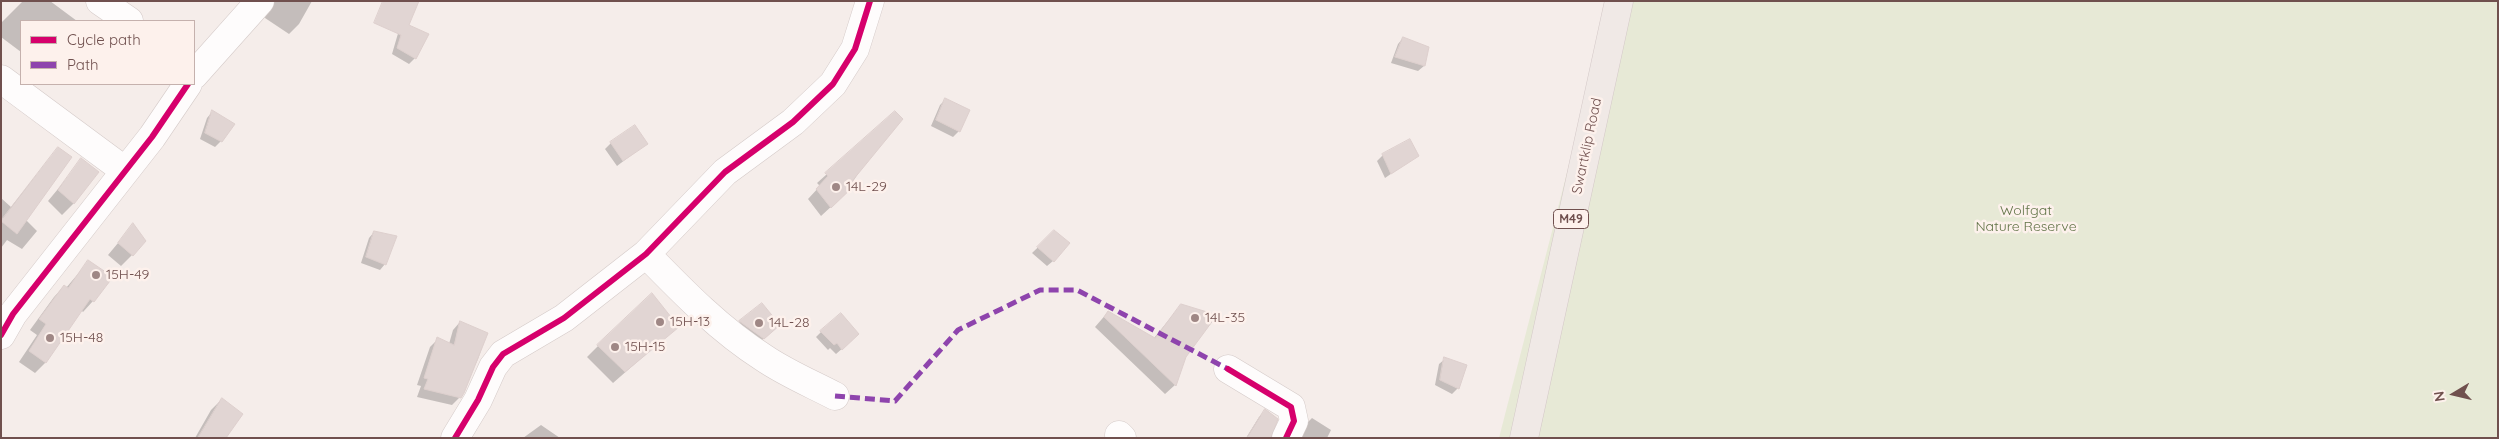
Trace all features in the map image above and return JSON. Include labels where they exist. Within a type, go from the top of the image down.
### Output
[{"type":"main road","name":"Swartklip Road","points":[[1524,438],[1619,1]]},
{"type":"street","points":[[100,1],[128,20]]},
{"type":"street","points":[[195,72],[260,1]]},
{"type":"street","points":[[455,438],[478,400],[493,367],[503,354],[564,318],[646,254],[725,172],[793,122],[833,84],[855,49],[870,1]]},
{"type":"street","points":[[1,79],[124,170]]},
{"type":"street","points":[[1,335],[14,314],[124,170],[152,137],[186,85]]},
{"type":"street","points":[[646,254],[687,297],[764,359],[835,396]]},
{"type":"street","points":[[1228,369],[1291,407],[1294,421],[1286,438]]},
{"type":"green space","name":"Wolfgat Nature Reserve","points":[[1611,1],[2498,1],[2498,438],[1499,438]]},
{"type":"building","points":[[383,1],[419,1],[409,25],[429,34],[416,59],[397,48],[401,35],[374,23]]},
{"type":"building","points":[[1403,37],[1429,47],[1425,66],[1395,57]]},
{"type":"building","points":[[945,98],[970,110],[960,132],[936,120]]},
{"type":"building","points":[[212,110],[235,124],[222,142],[205,133]]},
{"type":"building","points":[[895,111],[903,119],[853,180],[856,184],[831,208],[816,189],[828,176],[825,173]]},
{"type":"building","points":[[635,125],[648,144],[623,161],[610,142]]},
{"type":"building","points":[[1410,139],[1419,156],[1391,174],[1382,154]]},
{"type":"building","points":[[58,147],[72,157],[17,234],[1,221]]},
{"type":"building","points":[[81,158],[99,172],[74,204],[58,190]]},
{"type":"building","points":[[133,223],[146,241],[133,256],[118,243]]},
{"type":"building","points":[[1054,230],[1070,243],[1054,262],[1037,247]]},
{"type":"building","points":[[374,231],[397,236],[386,265],[366,257]]},
{"type":"building","points":[[88,260],[113,277],[94,302],[90,299],[46,363],[29,351],[46,324],[39,319],[64,285],[68,288]]},
{"type":"building","points":[[652,293],[679,327],[625,372],[597,345]]},
{"type":"building","name":"14L-28","points":[[762,303],[780,325],[764,339],[739,321]]},
{"type":"building","points":[[1181,304],[1217,315],[1186,357],[1176,386],[1104,317],[1108,311],[1155,338]]},
{"type":"building","points":[[841,313],[859,334],[842,350],[837,343],[834,345],[820,331]]},
{"type":"building","points":[[460,321],[488,333],[461,398],[424,389],[428,379],[424,378],[437,337],[454,345]]},
{"type":"building","points":[[1444,357],[1467,365],[1459,389],[1440,380]]},
{"type":"building","points":[[222,398],[243,414],[226,438],[198,438]]},
{"type":"building","points":[[1265,409],[1278,419],[1271,438],[1247,438]]},
{"type":"marked path","points":[[835,396],[895,401],[958,330],[1040,290],[1077,290],[1228,369]]},
{"type":"cycle path","points":[[455,438],[478,400],[493,367],[503,354],[564,318],[646,254],[725,172],[793,122],[833,84],[855,49],[870,1]]},
{"type":"cycle path","points":[[1,335],[13,314],[152,137],[187,85]]},
{"type":"cycle path","points":[[1228,369],[1291,407],[1294,421],[1286,438]]},
{"type":"place","name":"14L-29","points":[[836,187]]},
{"type":"place","name":"15H-49","points":[[96,275]]},
{"type":"place","name":"14L-35","points":[[1195,318]]},
{"type":"place","name":"15H-13","points":[[660,322]]},
{"type":"place","name":"14L-28","points":[[759,323]]},
{"type":"place","name":"15H-48","points":[[50,338]]},
{"type":"place","name":"15H-15","points":[[615,347]]}]
